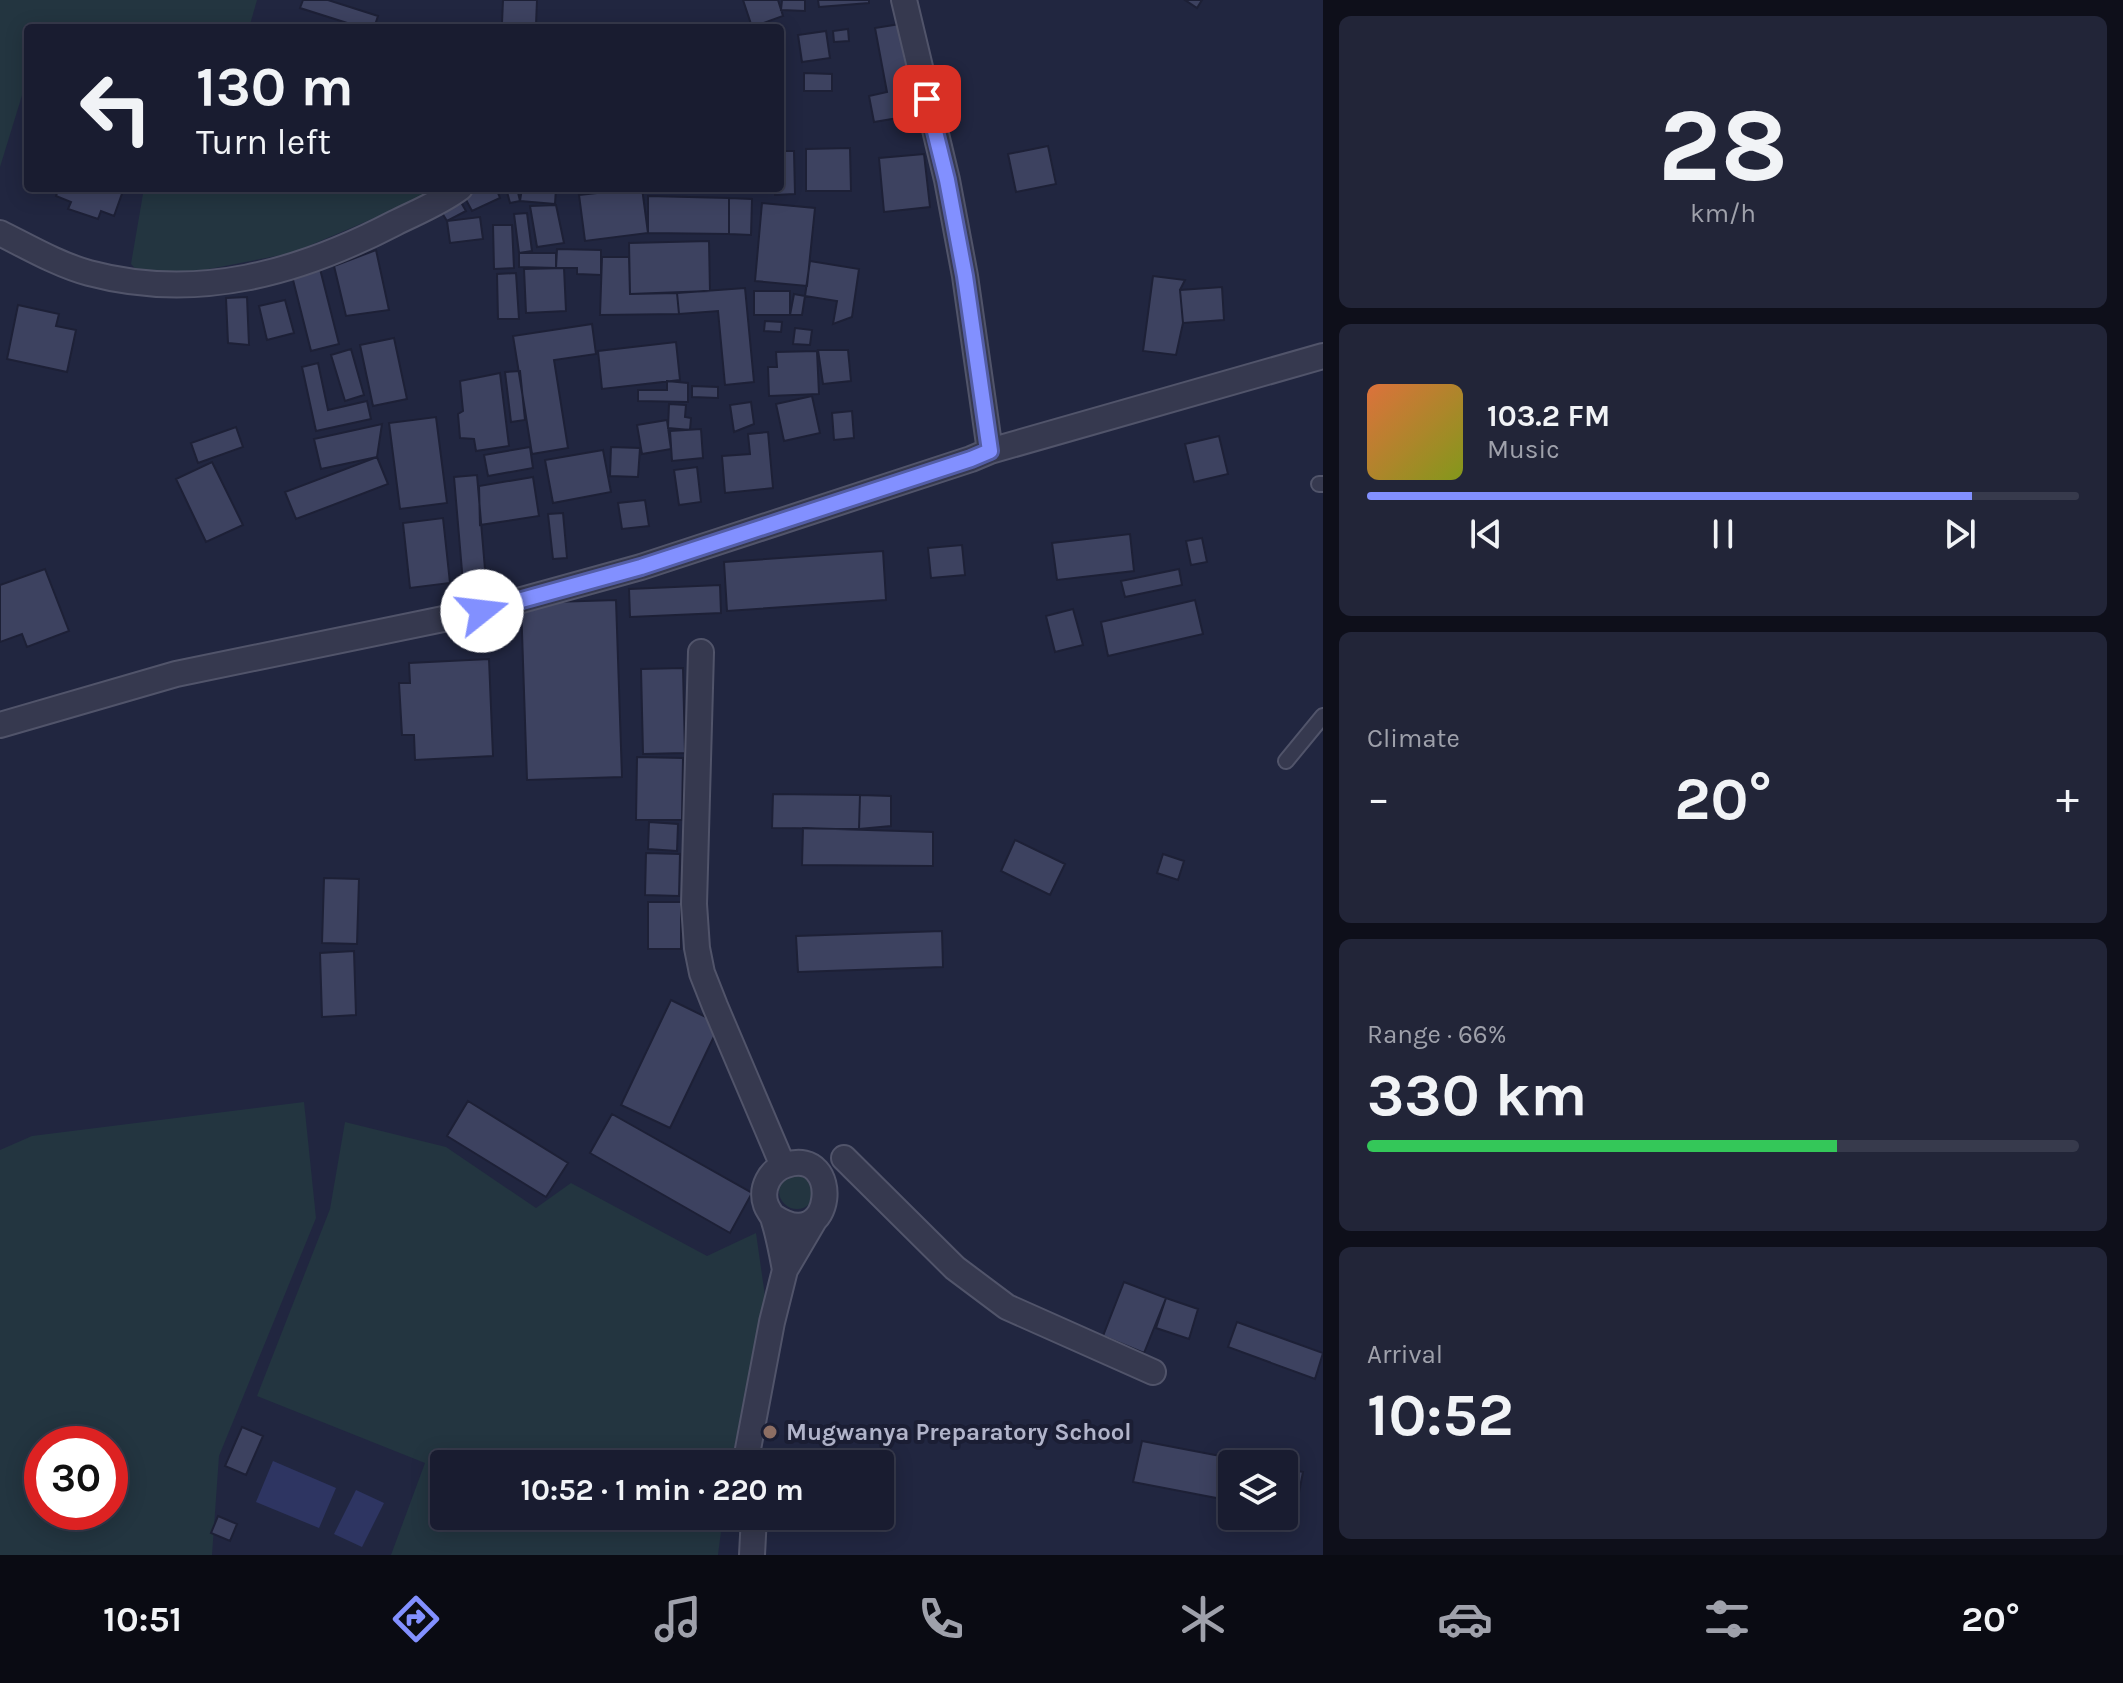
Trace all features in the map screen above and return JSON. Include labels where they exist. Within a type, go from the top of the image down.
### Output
[{"type":"street","points":[[904,0],[947,180],[965,276],[990,451]]},
{"type":"street","points":[[0,233],[87,273],[160,286],[243,281],[309,262],[366,239],[453,192]]},
{"type":"street","points":[[0,725],[176,674],[402,629],[641,567],[990,451],[1323,356]]},
{"type":"street","points":[[701,652],[694,904],[697,948],[702,973],[715,1006],[783,1166]]},
{"type":"street","points":[[844,1158],[955,1268],[1007,1307],[1153,1372]]},
{"type":"street","points":[[748,1450],[785,1270],[821,1212],[827,1194],[821,1177],[813,1168],[803,1164],[783,1166],[774,1171],[764,1189],[767,1209],[783,1223],[794,1226],[815,1219]]},
{"type":"street","points":[[774,1217],[785,1270]]},
{"type":"street","points":[[752,1555],[753,1530]]},
{"type":"lane","points":[[1286,761],[1323,716]]},
{"type":"shaded area","points":[[0,0],[257,0],[250,24],[24,24],[24,89],[0,167]]},
{"type":"shaded area","points":[[143,192],[436,192],[292,253],[147,281],[131,264]]},
{"type":"shaded area","points":[[304,1102],[316,1218],[219,1456],[212,1555],[0,1555],[0,1150],[32,1136]]},
{"type":"shaded area","points":[[345,1122],[446,1147],[536,1208],[571,1183],[707,1256],[756,1233],[765,1296],[734,1450],[430,1450],[430,1530],[721,1530],[718,1555],[391,1555],[425,1463],[257,1396],[330,1209]]},
{"type":"shaded area","points":[[797,1173],[809,1179],[815,1191],[809,1203],[797,1209],[785,1203],[779,1191],[785,1179]]},
{"type":"water","points":[[273,1461],[336,1488],[319,1528],[256,1502]]},
{"type":"water","points":[[356,1490],[384,1503],[362,1547],[334,1534]]},
{"type":"building","points":[[303,0],[328,0],[378,16],[375,24],[350,24],[300,8]]},
{"type":"building","points":[[503,0],[537,0],[536,24],[502,23]]},
{"type":"building","points":[[743,0],[778,0],[783,16],[751,24]]},
{"type":"building","points":[[782,0],[805,0],[805,11],[781,10]]},
{"type":"building","points":[[818,0],[869,0],[869,3],[819,7]]},
{"type":"building","points":[[1185,0],[1202,0],[1197,8]]},
{"type":"building","points":[[900,24],[916,115],[874,122],[869,96],[887,92],[875,28]]},
{"type":"building","points":[[848,29],[849,41],[834,42],[833,31]]},
{"type":"building","points":[[826,31],[830,58],[802,62],[798,35]]},
{"type":"building","points":[[804,73],[832,74],[832,91],[804,91]]},
{"type":"building","points":[[1048,146],[1056,184],[1016,192],[1008,154]]},
{"type":"building","points":[[850,148],[851,191],[806,191],[806,149]]},
{"type":"building","points":[[784,151],[794,151],[795,194],[775,195],[775,192],[784,192]]},
{"type":"building","points":[[924,154],[930,207],[884,212],[879,158]]},
{"type":"building","points":[[58,192],[123,192],[114,216],[101,211],[98,219],[68,209],[71,202],[56,196]]},
{"type":"building","points":[[472,192],[498,192],[500,198],[472,211],[464,196]]},
{"type":"building","points":[[507,192],[518,192],[520,201],[510,203]]},
{"type":"building","points":[[521,192],[556,192],[555,204],[520,201]]},
{"type":"building","points":[[643,192],[648,233],[585,241],[579,195]]},
{"type":"building","points":[[648,196],[729,198],[729,234],[648,233]]},
{"type":"building","points":[[458,197],[466,211],[447,221],[439,208]]},
{"type":"building","points":[[729,198],[752,199],[751,235],[729,234]]},
{"type":"building","points":[[762,203],[815,208],[807,286],[755,281]]},
{"type":"building","points":[[556,205],[564,243],[537,247],[530,206]]},
{"type":"building","points":[[527,213],[532,251],[519,253],[514,214]]},
{"type":"building","points":[[480,217],[483,239],[450,243],[447,221]]},
{"type":"building","points":[[493,225],[512,225],[514,268],[494,269]]},
{"type":"building","points":[[709,241],[710,291],[630,294],[629,243]]},
{"type":"building","points":[[557,249],[601,250],[601,275],[577,274],[577,268],[556,268]]},
{"type":"building","points":[[376,250],[389,310],[346,316],[334,266]]},
{"type":"building","points":[[519,253],[556,253],[556,268],[519,267]]},
{"type":"building","points":[[602,257],[629,257],[630,294],[677,293],[679,314],[600,315]]},
{"type":"building","points":[[318,261],[339,344],[311,351],[290,268]]},
{"type":"building","points":[[810,261],[859,269],[852,317],[833,324],[837,301],[805,296]]},
{"type":"building","points":[[564,268],[566,311],[526,313],[524,269]]},
{"type":"building","points":[[516,273],[519,319],[498,319],[497,274]]},
{"type":"building","points":[[1153,276],[1185,280],[1180,290],[1183,323],[1176,355],[1143,351]]},
{"type":"building","points":[[1222,287],[1224,320],[1183,323],[1180,290]]},
{"type":"building","points":[[745,288],[754,382],[725,385],[718,311],[679,314],[677,293]]},
{"type":"building","points":[[754,291],[790,291],[790,315],[754,315]]},
{"type":"building","points":[[794,294],[805,296],[802,315],[790,315]]},
{"type":"building","points":[[247,297],[249,345],[228,343],[226,298]]},
{"type":"building","points":[[285,300],[294,333],[267,340],[259,306]]},
{"type":"building","points":[[18,305],[59,314],[56,326],[76,330],[67,372],[7,359]]},
{"type":"building","points":[[765,321],[782,322],[781,332],[764,331]]},
{"type":"building","points":[[592,324],[596,354],[554,360],[568,448],[532,454],[513,336]]},
{"type":"building","points":[[795,328],[812,330],[810,345],[793,344]]},
{"type":"building","points":[[394,338],[407,399],[373,406],[360,345]]},
{"type":"building","points":[[676,342],[680,380],[602,389],[598,351]]},
{"type":"building","points":[[351,349],[364,395],[345,401],[331,355]]},
{"type":"building","points":[[818,350],[848,350],[851,381],[823,384]]},
{"type":"building","points":[[817,351],[819,394],[769,396],[768,367],[777,367],[776,352]]},
{"type":"building","points":[[318,363],[328,410],[367,401],[371,419],[316,431],[302,367]]},
{"type":"building","points":[[520,371],[525,420],[511,422],[505,372]]},
{"type":"building","points":[[500,373],[509,446],[476,451],[474,439],[460,438],[458,414],[463,411],[460,381]]},
{"type":"building","points":[[667,381],[688,383],[688,402],[638,401],[638,390],[667,390]]},
{"type":"building","points":[[692,386],[718,387],[718,398],[692,397]]},
{"type":"building","points":[[812,396],[820,433],[784,441],[776,404]]},
{"type":"building","points":[[751,402],[754,424],[734,432],[730,405]]},
{"type":"building","points":[[669,404],[686,405],[685,417],[691,418],[690,430],[668,428]]},
{"type":"building","points":[[852,411],[854,438],[834,440],[832,413]]},
{"type":"building","points":[[436,417],[447,503],[400,509],[389,423]]},
{"type":"building","points":[[667,420],[671,449],[642,454],[637,425]]},
{"type":"building","points":[[382,424],[377,457],[321,469],[314,439]]},
{"type":"building","points":[[236,427],[243,447],[198,463],[191,443]]},
{"type":"building","points":[[701,429],[703,458],[672,461],[670,431]]},
{"type":"building","points":[[768,432],[773,488],[725,493],[722,456],[750,454],[748,434]]},
{"type":"building","points":[[1219,436],[1228,474],[1194,482],[1185,444]]},
{"type":"building","points":[[530,447],[533,468],[488,476],[484,455]]},
{"type":"building","points":[[611,447],[640,448],[638,477],[610,476]]},
{"type":"building","points":[[603,450],[611,492],[553,503],[545,460]]},
{"type":"building","points":[[377,457],[388,484],[296,519],[285,492]]},
{"type":"building","points":[[212,462],[243,525],[206,542],[176,479]]},
{"type":"building","points":[[697,467],[701,502],[679,505],[674,470]]},
{"type":"building","points":[[477,475],[486,581],[463,583],[454,477]]},
{"type":"building","points":[[533,477],[539,516],[480,525],[479,486]]},
{"type":"building","points":[[645,500],[649,526],[622,529],[618,503]]},
{"type":"building","points":[[563,513],[567,558],[553,559],[548,514]]},
{"type":"building","points":[[443,518],[450,583],[410,588],[403,523]]},
{"type":"building","points":[[1130,534],[1134,571],[1057,580],[1052,543]]},
{"type":"building","points":[[1202,538],[1207,562],[1191,565],[1186,541]]},
{"type":"building","points":[[962,545],[965,575],[931,578],[928,548]]},
{"type":"building","points":[[883,551],[886,600],[727,611],[724,562]]},
{"type":"building","points":[[45,569],[69,631],[27,647],[22,634],[0,642],[0,585]]},
{"type":"building","points":[[1179,569],[1182,585],[1125,597],[1121,581]]},
{"type":"building","points":[[720,585],[721,613],[630,617],[629,589]]},
{"type":"building","points":[[616,600],[622,777],[527,780],[521,603]]},
{"type":"building","points":[[1195,600],[1203,634],[1108,656],[1101,622]]},
{"type":"building","points":[[1073,609],[1083,645],[1055,652],[1046,616]]},
{"type":"building","points":[[489,659],[493,756],[415,760],[414,735],[402,735],[399,683],[410,683],[409,663]]},
{"type":"building","points":[[683,668],[685,753],[643,754],[641,669]]},
{"type":"building","points":[[637,757],[683,758],[682,820],[636,820]]},
{"type":"building","points":[[773,794],[860,795],[859,829],[772,828]]},
{"type":"building","points":[[860,795],[891,796],[891,826],[859,829]]},
{"type":"building","points":[[649,822],[678,824],[677,851],[648,849]]},
{"type":"building","points":[[803,828],[933,832],[933,866],[802,865]]},
{"type":"building","points":[[1015,840],[1065,864],[1050,895],[1001,871]]},
{"type":"building","points":[[646,853],[680,854],[679,896],[645,895]]},
{"type":"building","points":[[1163,854],[1184,861],[1178,880],[1157,873]]},
{"type":"building","points":[[324,878],[359,879],[357,944],[322,943]]},
{"type":"building","points":[[648,902],[681,902],[681,949],[648,949]]},
{"type":"building","points":[[942,931],[943,967],[798,972],[796,936]]},
{"type":"building","points":[[354,951],[356,1015],[322,1017],[320,953]]},
{"type":"building","points":[[671,1000],[720,1024],[670,1128],[621,1105]]},
{"type":"building","points":[[468,1101],[568,1163],[546,1197],[447,1136]]},
{"type":"building","points":[[612,1114],[752,1193],[730,1233],[590,1153]]},
{"type":"building","points":[[1124,1282],[1166,1298],[1144,1353],[1103,1336]]},
{"type":"building","points":[[1166,1298],[1198,1309],[1189,1339],[1156,1328]]},
{"type":"building","points":[[1237,1322],[1323,1353],[1315,1379],[1228,1347]]},
{"type":"building","points":[[242,1427],[263,1436],[246,1475],[225,1466]]},
{"type":"building","points":[[1142,1441],[1218,1456],[1218,1498],[1133,1482]]},
{"type":"building","points":[[1298,1471],[1303,1472],[1298,1498]]},
{"type":"building","points":[[218,1516],[237,1524],[230,1541],[211,1533]]},
{"type":"place","name":"Mugwanya Preparatory School","points":[[770,1432]]},
{"type":"route","points":[[482,611],[641,567],[990,451],[965,276],[947,180],[927,99]]}]
